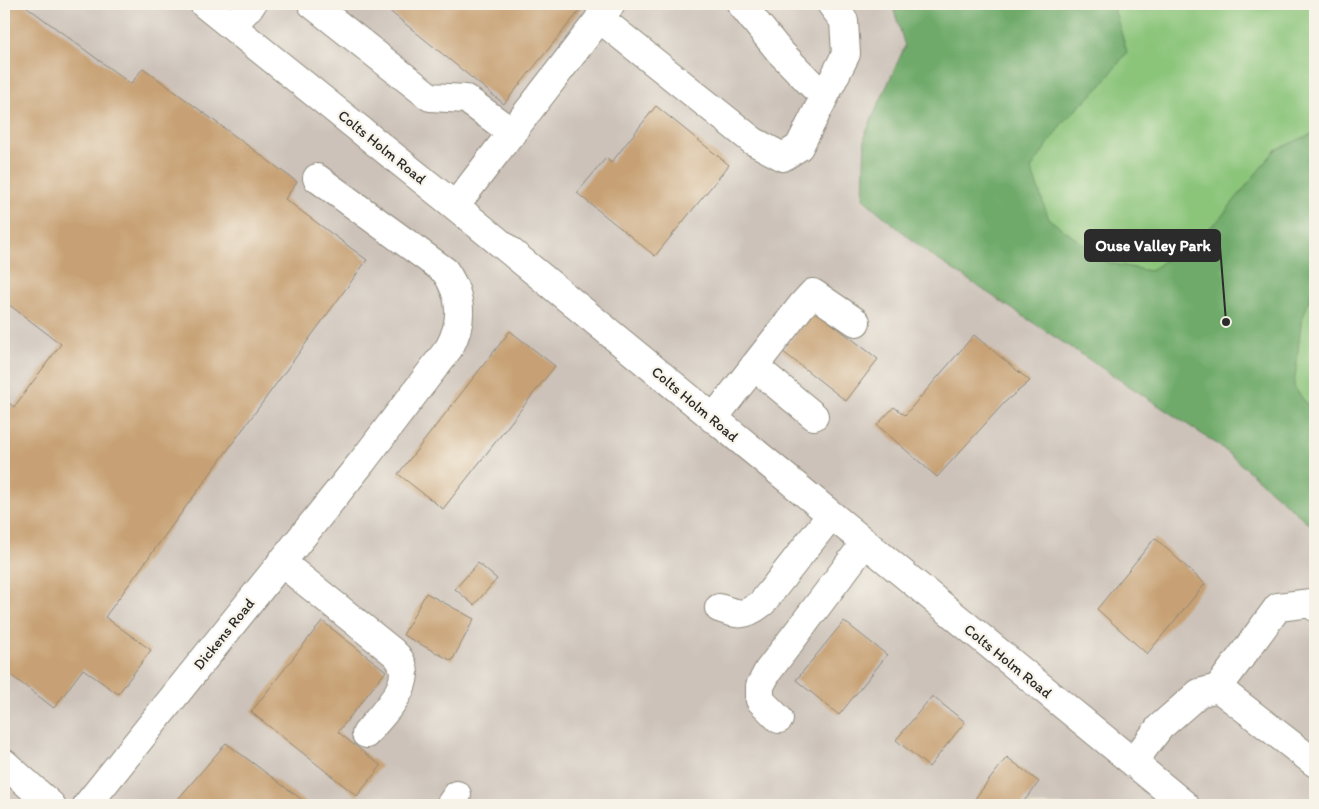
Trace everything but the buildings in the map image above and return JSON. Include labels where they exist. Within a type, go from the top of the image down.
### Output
[{"type":"street","name":"Colts Holm Road","points":[[204,4],[455,206],[1185,805]]},
{"type":"street","points":[[232,26],[252,4]]},
{"type":"street","points":[[312,4],[430,97],[466,99],[513,133]]},
{"type":"street","points":[[741,4],[780,52],[824,97]]},
{"type":"street","points":[[455,206],[605,11],[753,141],[783,157],[800,147],[846,54],[844,21],[831,4]]},
{"type":"street","name":"Dickens Road","points":[[87,805],[362,462],[449,348],[458,328],[460,307],[457,294],[445,271],[317,178]]},
{"type":"street","points":[[713,419],[813,293],[856,322]]},
{"type":"street","points":[[754,366],[814,416]]},
{"type":"street","points":[[719,608],[736,614],[748,613],[762,603],[831,515]]},
{"type":"street","points":[[779,719],[760,700],[760,686],[768,671],[865,543]]},
{"type":"street","points":[[281,562],[393,652],[402,663],[404,670],[403,684],[366,734]]},
{"type":"street","points":[[1133,762],[1166,721],[1199,693],[1218,688],[1278,607],[1311,603],[1315,607]]},
{"type":"street","points":[[1218,688],[1315,763]]},
{"type":"street","points":[[4,763],[51,805]]},
{"type":"shaded area","points":[[4,4],[964,4],[1315,442],[1315,805],[4,805]]},
{"type":"green space","points":[[892,4],[1107,4],[1115,12],[1127,52],[1101,86],[1063,122],[1031,169],[1049,219],[1109,263],[1150,271],[1217,222],[1275,150],[1312,134],[1315,135],[1315,284],[1301,323],[1294,387],[1315,415],[1315,529],[1220,446],[929,254],[863,199],[865,134],[905,46]]},
{"type":"green space","points":[[964,4],[1315,4],[1315,442],[958,201]]},
{"type":"place","name":"Ouse Valley Park","points":[[1226,322]]}]
